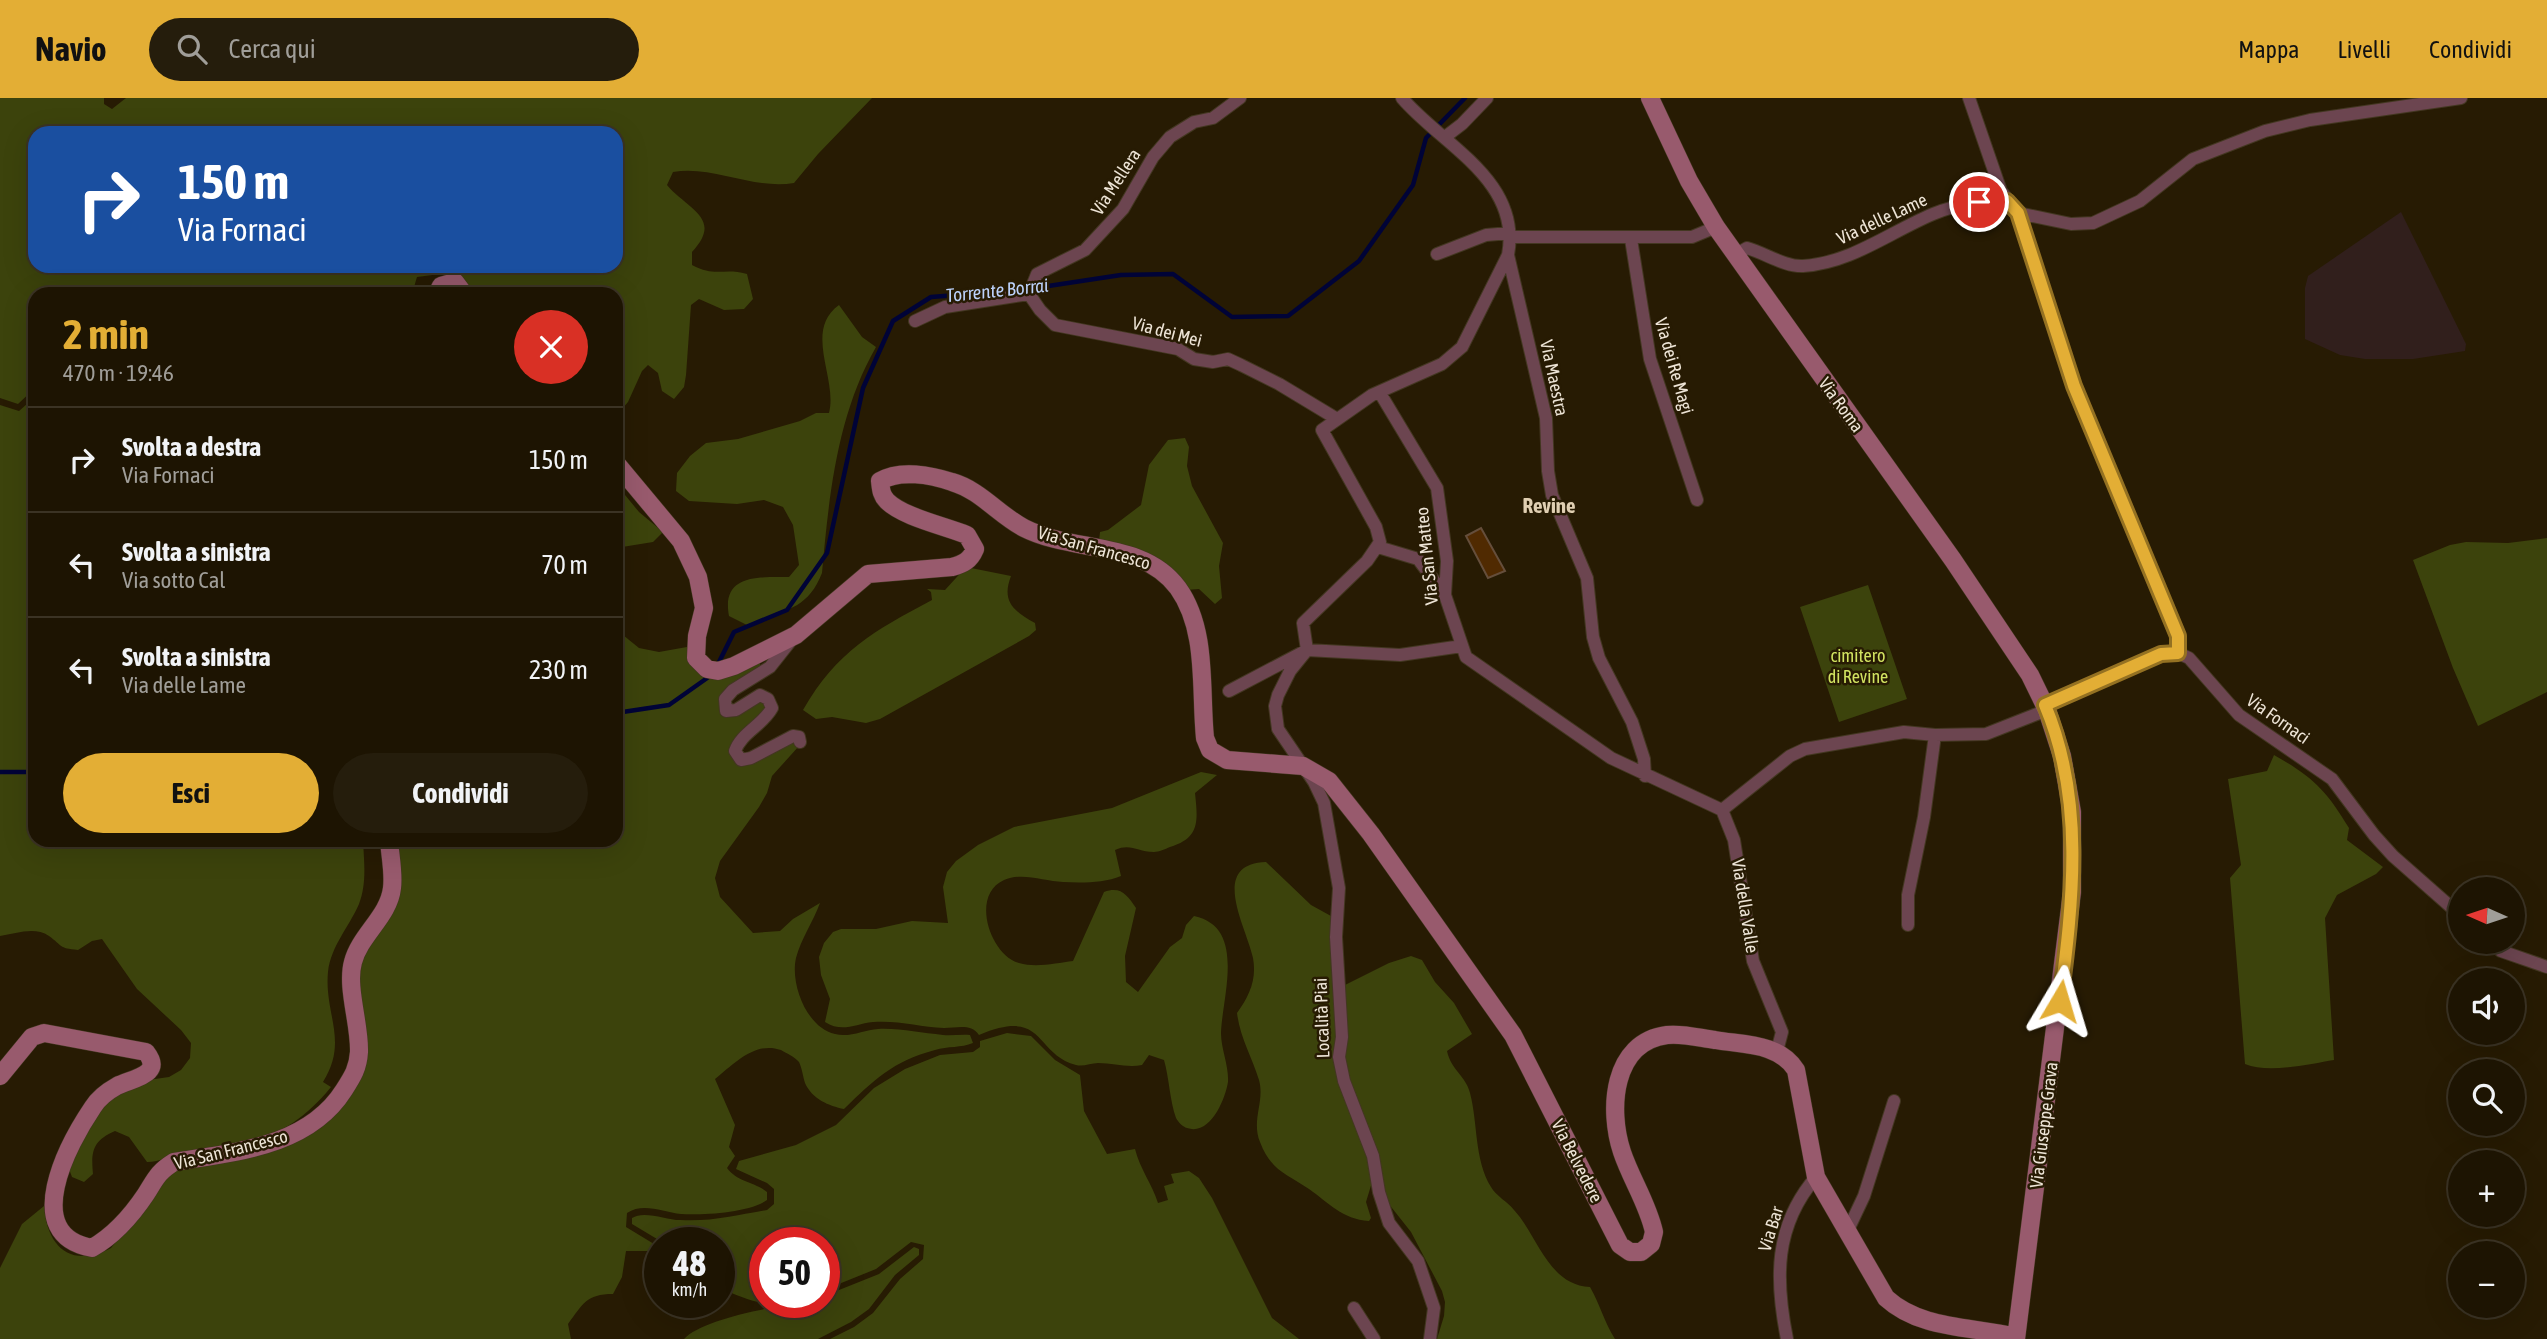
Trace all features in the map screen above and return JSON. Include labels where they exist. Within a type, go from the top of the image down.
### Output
[{"type":"street","name":"Via Mellera","points":[[1030,291],[1037,274],[1085,250],[1108,227],[1123,209],[1153,157],[1170,137],[1194,122],[1213,118],[1240,98]]},
{"type":"street","name":"Via Maestra","points":[[1402,98],[1464,153],[1498,195],[1510,235],[1508,255],[1546,418],[1548,471],[1552,495],[1587,578],[1593,637],[1599,658],[1632,722],[1644,759],[1645,776]]},
{"type":"street","points":[[1442,134],[1462,124],[1487,98]]},
{"type":"street","name":"Via Roma","points":[[1650,98],[1689,181],[1716,227],[1953,560],[2030,676],[2046,707]]},
{"type":"street","points":[[1229,691],[1307,650],[1400,655],[1462,646],[1466,657],[1493,678],[1611,758],[1722,810],[1790,756],[1805,749],[1904,732],[1935,735],[1986,734],[2161,654],[2178,653],[2178,636],[2074,386],[2018,213],[2007,201],[1969,98]]},
{"type":"street","points":[[2018,213],[2071,224],[2093,223],[2140,201],[2193,159],[2264,131],[2310,120],[2461,98]]},
{"type":"street","name":"Via delle Lame","points":[[1735,255],[1747,248],[1801,267],[1847,256],[1935,213],[1979,202],[2007,201]]},
{"type":"street","points":[[1437,254],[1486,235],[1630,239],[1692,237],[1716,227]]},
{"type":"street","name":"Via dei Re Magi","points":[[1630,239],[1650,359],[1697,500]]},
{"type":"street","points":[[1303,766],[1278,729],[1275,706],[1290,671],[1307,650],[1303,623],[1349,580],[1378,547],[1380,537],[1377,527],[1322,430],[1380,393],[1442,364],[1462,347],[1508,255]]},
{"type":"street","points":[[440,287],[455,282],[459,287]]},
{"type":"street","points":[[915,321],[945,307],[1030,291]]},
{"type":"street","name":"Via dei Mei","points":[[1030,291],[1040,310],[1055,325],[1178,349],[1194,359],[1213,362],[1228,359],[1279,384],[1336,419]]},
{"type":"street","name":"Via San Matteo","points":[[1380,393],[1437,488],[1447,561],[1445,595],[1462,646]]},
{"type":"street","name":"Via San Francesco","points":[[623,471],[681,541],[698,576],[704,608],[696,636],[696,658],[713,670],[796,635],[868,573],[951,567],[964,564],[972,558],[975,549],[967,535],[904,512],[887,502],[881,492],[880,481],[893,474],[953,482],[980,496],[1025,529],[1060,540],[1142,558],[1160,567],[1187,603],[1196,628],[1205,738],[1210,750],[1227,760],[1303,766]]},
{"type":"street","points":[[1378,547],[1418,559],[1445,595]]},
{"type":"street","points":[[796,635],[770,667],[733,690],[725,699],[726,710],[736,710],[760,695],[768,699],[772,708],[767,718],[737,743],[734,751],[741,760],[751,758],[793,736],[799,737],[800,742]]},
{"type":"street","name":"Via Fornaci","points":[[2178,653],[2195,663],[2239,715],[2332,779],[2393,856],[2448,904]]},
{"type":"street","name":"Via Giuseppe Grava","points":[[2016,1338],[2072,892],[2072,812],[2062,756],[2046,707]]},
{"type":"street","points":[[1908,925],[1908,895],[1924,817],[1935,735]]},
{"type":"street","name":"Via Belvedere","points":[[1303,766],[1329,781],[1371,834],[1513,1035],[1620,1245],[1630,1252],[1641,1252],[1651,1244],[1654,1232],[1622,1151],[1617,1127],[1616,1090],[1630,1055],[1643,1042],[1668,1035],[1777,1051]]},
{"type":"street","name":"Località Piai","points":[[1303,766],[1324,803],[1339,888],[1336,937],[1342,1037],[1339,1057],[1344,1081],[1373,1156],[1379,1192],[1389,1223],[1418,1261],[1434,1308],[1430,1339]]},
{"type":"street","name":"Via della Valle","points":[[1722,810],[1734,840],[1753,961],[1782,1032],[1777,1051]]},
{"type":"street","name":"Via San Francesco","points":[[0,1076],[32,1037],[44,1033],[146,1052],[152,1059],[152,1068],[148,1074],[115,1087],[96,1102],[78,1130],[61,1169],[54,1197],[54,1220],[65,1237],[77,1245],[92,1248],[108,1238],[145,1196],[160,1171],[174,1161],[286,1139],[319,1120],[340,1097],[358,1068],[359,1035],[352,965],[359,946],[385,908],[392,889],[389,847]]},
{"type":"street","points":[[2511,954],[2546,965]]},
{"type":"street","points":[[1777,1051],[1789,1058],[1796,1070],[1816,1177],[1886,1298],[1898,1308],[1927,1322],[2016,1338]]},
{"type":"street","points":[[1847,1232],[1864,1195],[1894,1101]]},
{"type":"street","name":"Via Bar","points":[[1787,1339],[1778,1282],[1782,1244],[1798,1202],[1816,1177]]},
{"type":"street","points":[[1354,1308],[1374,1339]]},
{"type":"shaded area","points":[[2401,212],[2466,344],[2465,351],[2413,359],[2365,359],[2340,355],[2305,339],[2305,288],[2308,276]]},
{"type":"green space","points":[[0,98],[104,98],[104,104],[112,109],[126,98],[872,98],[794,183],[763,183],[703,172],[673,172],[667,185],[703,222],[701,240],[692,252],[692,265],[714,272],[747,274],[753,299],[744,309],[724,310],[699,299],[691,305],[684,387],[674,399],[662,391],[658,373],[648,365],[642,371],[623,408],[623,287],[456,287],[450,277],[440,274],[417,277],[414,287],[28,287],[28,395],[18,404],[0,398]]},
{"type":"green space","points":[[839,305],[862,337],[876,347],[852,400],[837,457],[822,573],[816,586],[801,603],[747,625],[729,616],[728,602],[731,592],[737,585],[755,578],[789,577],[799,565],[793,525],[783,507],[764,500],[737,504],[689,501],[676,491],[677,473],[690,456],[706,443],[738,439],[800,421],[816,413],[829,413],[831,400],[822,342],[829,316]]},
{"type":"green space","points":[[28,403],[28,847],[363,847],[362,896],[333,954],[328,972],[335,1040],[331,1067],[323,1082],[331,1087],[298,1119],[265,1137],[156,1161],[147,1162],[129,1137],[115,1131],[97,1143],[92,1159],[93,1174],[84,1182],[72,1177],[69,1169],[83,1132],[104,1099],[148,1080],[169,1077],[181,1070],[190,1058],[191,1043],[181,1030],[137,989],[102,939],[92,941],[78,950],[64,947],[43,933],[25,932],[0,936],[0,405],[19,411]]},
{"type":"green space","points":[[1185,438],[1189,447],[1187,466],[1192,486],[1223,543],[1219,566],[1222,598],[1215,604],[1199,589],[1185,590],[1165,568],[1148,555],[1099,541],[1100,532],[1108,530],[1141,505],[1149,465],[1168,440]]},
{"type":"green space","points":[[623,493],[639,512],[663,532],[653,542],[623,547]]},
{"type":"green space","points":[[2547,538],[2547,692],[2478,726],[2453,668],[2413,560],[2450,545],[2466,542],[2508,543]]},
{"type":"green space","points":[[966,567],[1011,576],[1008,593],[1011,605],[1035,623],[1036,630],[880,719],[866,723],[832,717],[816,719],[803,710],[829,672],[843,657],[892,622],[932,600],[931,592],[927,589],[945,590]]},
{"type":"green space","name":"cimitero di Revine","points":[[1868,585],[1907,699],[1839,722],[1800,607]]},
{"type":"green space","points":[[623,635],[639,648],[659,652],[698,645],[697,656],[725,677],[740,673],[760,661],[760,668],[722,710],[762,702],[767,710],[735,739],[736,761],[797,740],[799,746],[772,776],[759,807],[720,861],[715,878],[720,897],[753,933],[780,931],[793,919],[820,903],[798,951],[795,968],[798,992],[816,1023],[825,1030],[840,1035],[894,1029],[943,1035],[970,1035],[973,1043],[935,1050],[907,1060],[875,1080],[844,1109],[827,1104],[816,1097],[805,1083],[799,1062],[781,1050],[763,1048],[738,1060],[715,1079],[735,1125],[729,1147],[735,1156],[727,1168],[736,1176],[767,1192],[767,1200],[749,1208],[713,1213],[681,1214],[640,1208],[627,1213],[626,1227],[644,1238],[644,1251],[626,1251],[622,1277],[613,1294],[591,1298],[582,1306],[568,1324],[571,1339],[0,1339],[0,1268],[22,1224],[44,1206],[50,1233],[56,1243],[73,1255],[97,1254],[111,1248],[176,1165],[298,1133],[351,1069],[348,995],[383,890],[383,847],[623,847]]},
{"type":"green space","points":[[2274,755],[2299,770],[2318,786],[2349,828],[2347,840],[2383,867],[2376,874],[2337,895],[2325,918],[2334,1060],[2265,1068],[2245,1064],[2230,878],[2241,865],[2228,779],[2267,771]]},
{"type":"green space","points":[[1201,772],[1217,775],[1195,793],[1195,827],[1187,839],[1156,852],[1130,848],[1115,850],[1121,876],[1107,880],[1070,882],[1018,877],[1004,880],[994,888],[988,898],[986,911],[993,937],[1009,958],[1026,964],[1053,964],[1073,961],[1104,892],[1115,890],[1123,893],[1136,908],[1125,956],[1126,982],[1138,992],[1170,947],[1182,938],[1186,925],[1194,916],[1210,923],[1221,934],[1228,965],[1221,1033],[1228,1082],[1220,1107],[1203,1127],[1187,1128],[1178,1121],[1172,1105],[1164,1060],[1149,1055],[1142,1065],[1079,1065],[1062,1059],[1028,1029],[1016,1026],[979,1035],[972,1029],[963,1027],[873,1022],[837,1027],[825,1022],[830,999],[821,975],[819,957],[824,943],[833,932],[841,929],[876,929],[912,921],[948,923],[943,887],[947,872],[956,861],[978,845],[1014,827],[1112,808]]},
{"type":"green space","points":[[1266,862],[1311,905],[1331,916],[1331,954],[1337,986],[1339,1040],[1373,1179],[1366,1202],[1371,1218],[1369,1221],[1343,1214],[1280,1171],[1264,1152],[1260,1142],[1257,1126],[1259,1080],[1237,1013],[1251,987],[1254,966],[1239,915],[1235,885],[1239,874],[1249,865]]},
{"type":"green space","points":[[1411,956],[1422,960],[1435,982],[1454,1003],[1472,1034],[1447,1051],[1470,1093],[1479,1153],[1491,1187],[1522,1221],[1554,1269],[1576,1284],[1590,1287],[1615,1339],[1437,1339],[1444,1316],[1445,1302],[1442,1291],[1411,1232],[1388,1203],[1343,1061],[1347,1018],[1345,985],[1389,963]]},
{"type":"green space","points":[[1007,1033],[1031,1036],[1055,1060],[1080,1075],[1084,1111],[1107,1154],[1135,1149],[1158,1203],[1168,1200],[1164,1186],[1174,1183],[1171,1174],[1189,1171],[1199,1178],[1212,1198],[1272,1318],[1299,1339],[830,1339],[854,1327],[873,1313],[900,1279],[923,1259],[924,1245],[911,1242],[876,1269],[840,1284],[840,1227],[749,1227],[749,1300],[735,1295],[735,1227],[644,1227],[644,1231],[632,1224],[632,1218],[643,1215],[674,1220],[702,1220],[767,1210],[774,1204],[774,1189],[736,1169],[739,1161],[796,1145],[836,1125],[874,1088],[905,1069],[940,1055],[973,1052],[980,1047],[980,1041]]},
{"type":"green space","points":[[914,1247],[919,1249],[919,1255],[895,1275],[869,1309],[818,1339],[684,1339],[710,1324],[749,1312],[749,1318],[840,1318],[840,1290],[879,1274]]},
{"type":"building","points":[[1481,528],[1505,571],[1488,578],[1466,536]]},
{"type":"waterway","name":"Torrente Borrai","points":[[1035,288],[1121,275],[1173,274],[1232,317],[1288,316],[1359,261],[1413,185],[1426,138],[1465,98]]},
{"type":"waterway","name":"Torrente Borrai","points":[[717,666],[734,632],[787,610],[827,553],[863,388],[893,321],[931,297],[1009,291]]},
{"type":"waterway","name":"Torrente Borrai","points":[[623,712],[669,705],[710,676]]},
{"type":"waterway","name":"Torrente Borrai","points":[[0,772],[28,772]]},
{"type":"district","name":"Revine","points":[[1549,506]]},
{"type":"route","points":[[1979,202],[2007,201],[2018,213],[2074,386],[2178,636],[2178,653],[2161,654],[2045,705],[2062,756],[2069,789],[2074,847],[2060,1001]]}]
